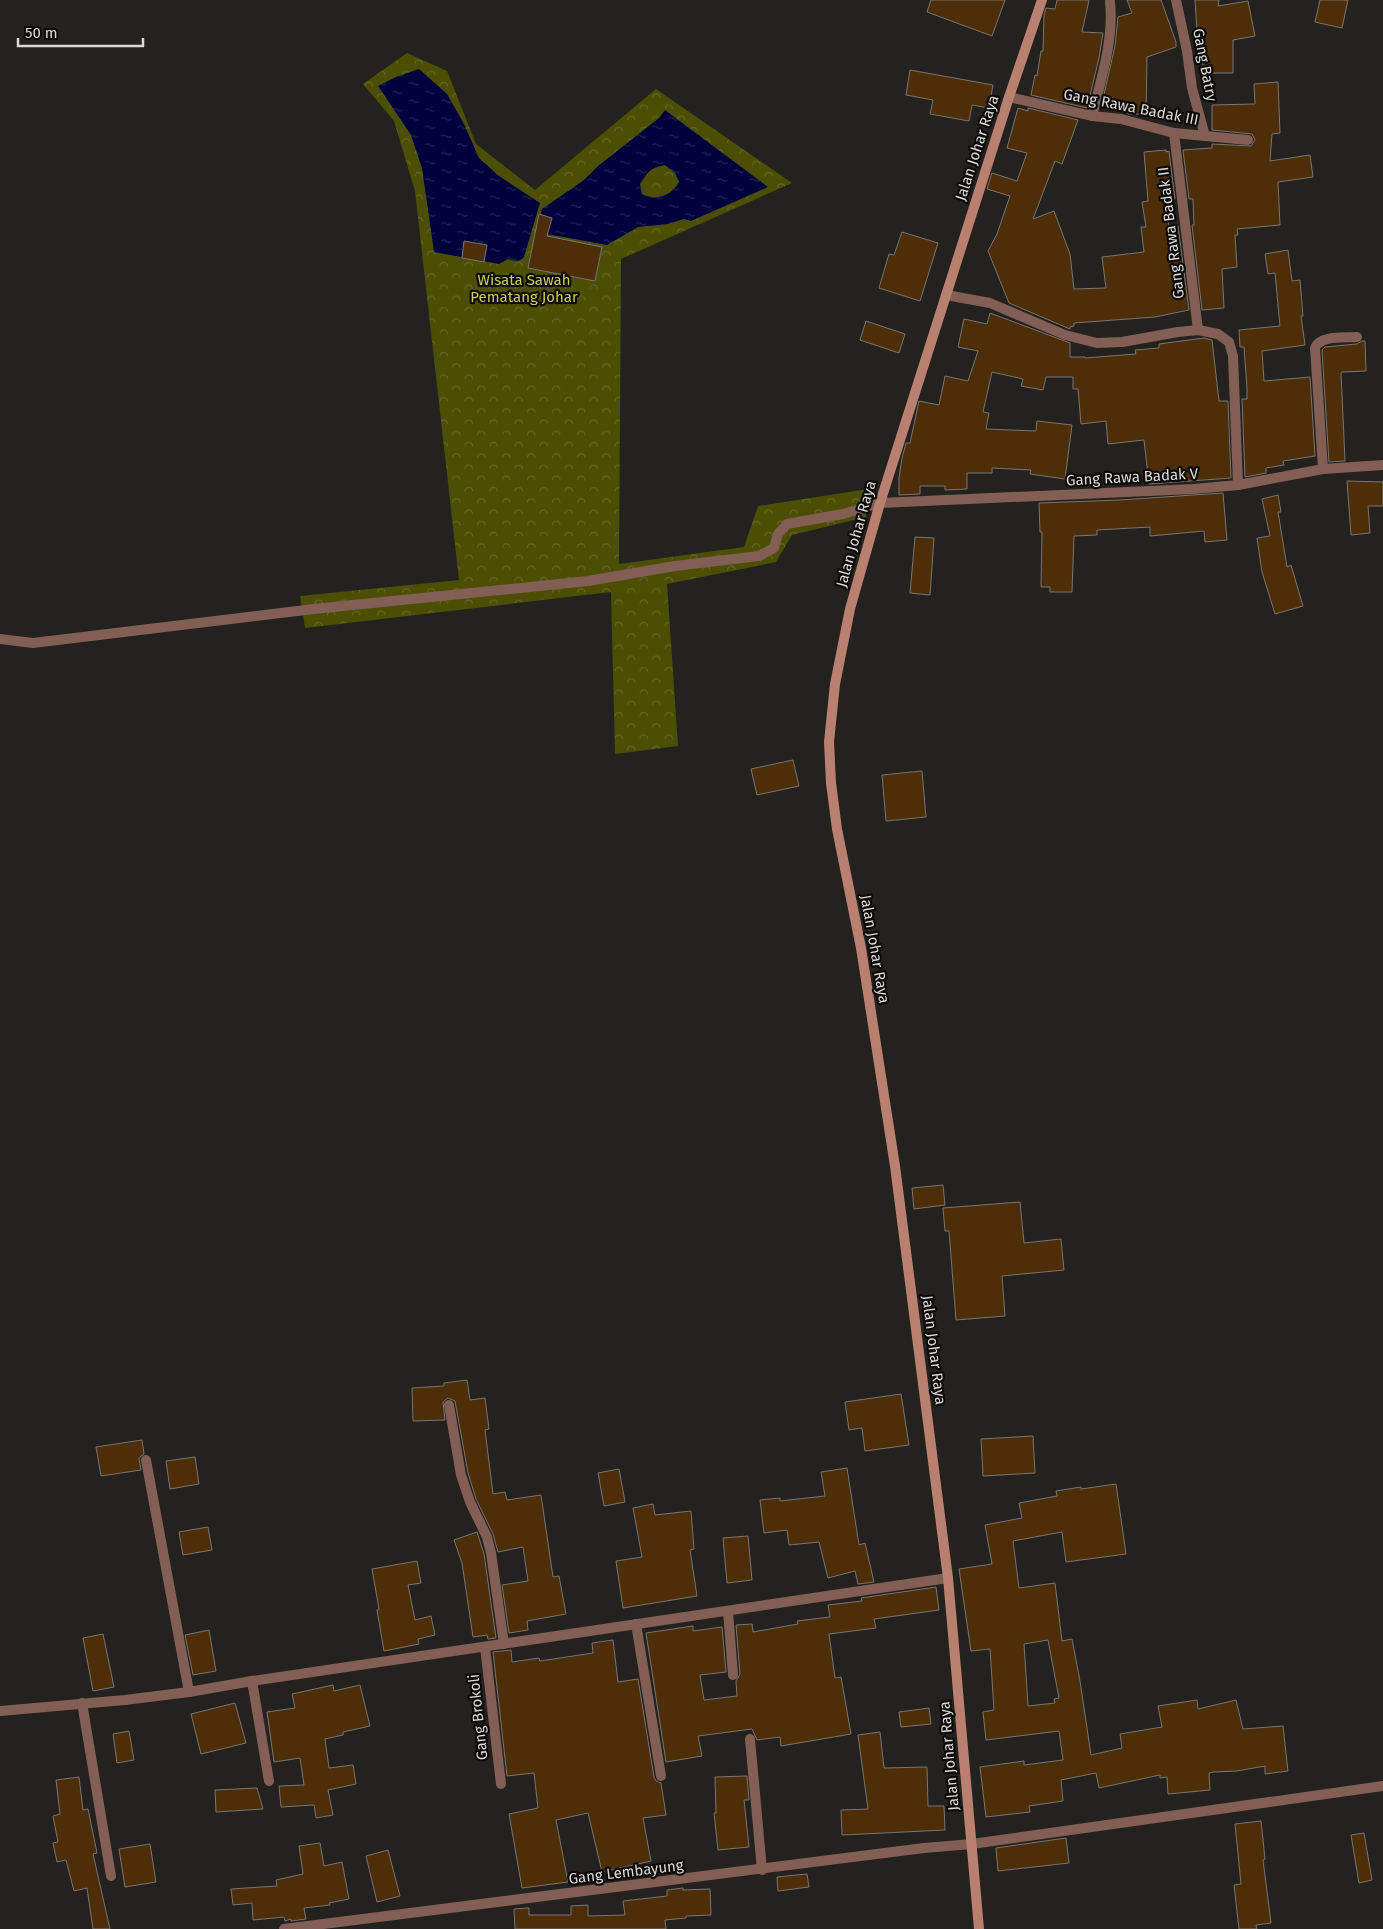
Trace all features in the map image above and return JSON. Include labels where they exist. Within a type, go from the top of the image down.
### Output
[{"type":"street","name":"Jalan Johar Raya","points":[[979,1929],[948,1578],[895,1166],[860,948],[837,829],[831,783],[829,742],[835,684],[850,609],[880,502],[1009,96],[1042,0]]},
{"type":"street","name":"Gang Batry","points":[[1176,0],[1187,51],[1192,88],[1205,136]]},
{"type":"street","points":[[1092,116],[1109,41],[1110,2]]},
{"type":"street","name":"Gang Rawa Badak III","points":[[1009,96],[1092,116],[1120,119],[1174,133],[1248,140]]},
{"type":"street","name":"Gang Rawa Badak II","points":[[1174,133],[1198,330]]},
{"type":"street","points":[[946,295],[990,303],[1066,335],[1097,343],[1122,342],[1198,330],[1218,334],[1229,342],[1231,348],[1238,485]]},
{"type":"street","points":[[1323,469],[1314,348],[1317,343],[1324,339],[1356,337]]},
{"type":"street","name":"Gang Rawa Badak V","points":[[0,639],[33,643],[314,609],[588,581],[675,566],[759,556],[774,548],[778,534],[787,524],[843,514],[880,502],[1194,489],[1238,485],[1323,469],[1383,465]]},
{"type":"street","points":[[449,1405],[461,1475],[470,1502],[487,1538],[491,1553],[504,1644]]},
{"type":"street","points":[[146,1460],[189,1692]]},
{"type":"street","points":[[0,1711],[125,1700],[189,1692],[485,1646],[948,1578]]},
{"type":"street","points":[[728,1611],[733,1675]]},
{"type":"street","points":[[636,1624],[661,1776]]},
{"type":"street","name":"Gang Brokoli","points":[[485,1646],[500,1784]]},
{"type":"street","points":[[252,1681],[269,1781]]},
{"type":"street","points":[[82,1703],[111,1876]]},
{"type":"street","points":[[750,1739],[762,1870]]},
{"type":"street","name":"Gang Lembayung","points":[[284,1929],[924,1848],[972,1844],[1383,1786]]},
{"type":"green space","name":"Wisata Sawah Pematang Johar","points":[[407,53],[447,71],[476,144],[535,190],[656,89],[792,183],[621,259],[619,564],[744,547],[758,506],[868,489],[866,517],[792,535],[776,562],[667,584],[678,746],[615,754],[611,592],[305,628],[300,596],[459,580],[415,191],[394,121],[363,84]]},
{"type":"water","points":[[419,69],[447,94],[464,124],[479,158],[499,176],[540,203],[524,257],[520,260],[508,259],[499,264],[434,252],[422,168],[411,135],[378,86]]},
{"type":"water","points":[[665,110],[768,187],[691,221],[684,219],[668,224],[638,227],[607,245],[536,232],[542,209],[584,180],[598,166],[659,118]],"holes":[[[665,165],[675,173],[679,182],[668,194],[658,197],[642,194],[640,184],[648,173],[656,167]]]},
{"type":"building","points":[[931,0],[1005,0],[992,36],[927,12]]},
{"type":"building","points":[[1057,0],[1089,0],[1082,32],[1103,33],[1087,108],[1031,95],[1035,75],[1037,76],[1041,51],[1043,51],[1044,15],[1046,8],[1055,9]]},
{"type":"building","points":[[1127,0],[1161,0],[1176,42],[1176,47],[1147,57],[1146,114],[1128,114],[1128,105],[1102,103],[1115,46],[1118,17],[1132,13]]},
{"type":"building","points":[[1195,0],[1219,0],[1218,6],[1248,1],[1255,36],[1233,40],[1233,73],[1205,73],[1198,46]]},
{"type":"building","points":[[1320,0],[1348,0],[1342,28],[1315,22]]},
{"type":"building","points":[[910,70],[993,85],[989,108],[972,105],[969,121],[930,114],[933,100],[906,95]]},
{"type":"building","points":[[1278,82],[1280,133],[1272,134],[1270,161],[1310,155],[1313,177],[1278,182],[1280,225],[1237,229],[1238,235],[1235,235],[1237,267],[1222,269],[1224,308],[1202,310],[1192,225],[1194,225],[1193,199],[1189,199],[1183,150],[1212,148],[1212,144],[1251,146],[1255,140],[1252,134],[1212,130],[1212,105],[1255,104],[1254,84]]},
{"type":"building","points":[[1018,108],[1028,111],[1028,108],[1078,120],[1062,164],[1055,161],[1033,219],[1054,211],[1070,254],[1074,289],[1106,288],[1102,257],[1144,252],[1141,227],[1146,227],[1142,202],[1148,201],[1144,152],[1169,151],[1175,199],[1165,200],[1169,227],[1178,226],[1189,310],[1155,317],[1074,323],[1074,326],[1070,327],[1070,329],[1009,303],[988,251],[997,234],[1010,196],[987,189],[992,173],[1017,181],[1027,153],[1007,148]]},
{"type":"building","points":[[539,214],[552,218],[547,236],[602,247],[595,281],[528,268]]},
{"type":"building","points":[[902,232],[938,243],[920,301],[879,288],[889,254],[894,255]]},
{"type":"building","points":[[464,241],[487,245],[484,262],[462,258]]},
{"type":"building","points":[[1288,250],[1292,281],[1300,280],[1303,316],[1301,316],[1305,345],[1262,351],[1264,381],[1310,377],[1315,456],[1283,461],[1284,465],[1266,468],[1266,473],[1245,477],[1242,399],[1247,399],[1247,388],[1244,347],[1240,347],[1239,330],[1280,326],[1275,273],[1268,274],[1265,254]]},
{"type":"building","points":[[990,313],[1070,343],[1070,357],[1085,358],[1136,354],[1135,350],[1159,348],[1159,344],[1204,338],[1212,340],[1219,401],[1228,401],[1231,478],[1149,484],[1144,440],[1108,444],[1106,421],[1081,424],[1078,389],[1073,389],[1073,377],[1046,377],[1043,390],[1021,386],[1023,379],[992,372],[983,412],[989,413],[986,429],[1036,431],[1037,421],[1072,425],[1065,479],[1030,474],[1031,470],[992,468],[992,473],[967,473],[967,489],[945,490],[945,486],[920,486],[920,494],[899,495],[902,458],[906,443],[910,443],[919,401],[939,405],[945,376],[968,381],[978,351],[958,347],[964,319],[987,324]]},
{"type":"building","points":[[866,321],[905,334],[899,353],[860,340]]},
{"type":"building","points":[[1365,341],[1366,371],[1341,373],[1345,461],[1329,462],[1322,350],[1325,347],[1357,344]]},
{"type":"building","points":[[1347,481],[1383,482],[1383,506],[1368,506],[1370,533],[1351,535]]},
{"type":"building","points":[[1223,493],[1227,540],[1205,542],[1204,531],[1150,536],[1150,527],[1097,530],[1097,535],[1074,536],[1072,592],[1050,592],[1050,587],[1041,587],[1042,532],[1040,532],[1039,503]]},
{"type":"building","points":[[1278,495],[1281,512],[1278,512],[1287,567],[1291,565],[1303,606],[1275,614],[1262,572],[1257,538],[1270,536],[1262,499]]},
{"type":"building","points":[[915,537],[934,538],[930,595],[910,593]]},
{"type":"building","points":[[793,760],[799,786],[757,795],[751,769]]},
{"type":"building","points":[[922,771],[926,817],[886,821],[882,775]]},
{"type":"building","points":[[943,1185],[945,1205],[914,1209],[912,1188]]},
{"type":"building","points":[[1020,1202],[1024,1243],[1061,1239],[1064,1270],[1002,1276],[1005,1316],[956,1320],[949,1231],[945,1231],[943,1208]]},
{"type":"building","points":[[467,1380],[470,1400],[485,1398],[489,1429],[485,1430],[493,1494],[505,1492],[507,1500],[541,1495],[553,1577],[559,1576],[566,1614],[527,1621],[528,1630],[509,1633],[502,1585],[528,1581],[523,1547],[498,1552],[493,1534],[476,1499],[468,1473],[455,1401],[448,1398],[443,1402],[445,1420],[413,1421],[412,1388],[444,1386],[444,1383]]},
{"type":"building","points":[[901,1394],[909,1445],[865,1451],[862,1428],[849,1430],[845,1402]]},
{"type":"building","points":[[1033,1436],[1035,1473],[983,1476],[981,1439]]},
{"type":"building","points":[[142,1440],[144,1454],[139,1458],[141,1470],[101,1476],[96,1447]]},
{"type":"building","points":[[195,1457],[199,1484],[170,1489],[166,1461]]},
{"type":"building","points":[[847,1468],[859,1545],[865,1543],[874,1582],[858,1584],[855,1571],[828,1578],[819,1542],[789,1545],[787,1530],[764,1533],[760,1500],[780,1498],[780,1501],[825,1496],[821,1472]]},
{"type":"building","points":[[619,1469],[625,1502],[604,1506],[598,1473]]},
{"type":"building","points":[[1116,1484],[1126,1554],[1066,1562],[1062,1532],[1013,1541],[1019,1588],[1055,1583],[1062,1641],[1072,1639],[1091,1755],[1122,1748],[1120,1734],[1162,1727],[1158,1706],[1197,1700],[1198,1709],[1236,1700],[1243,1729],[1283,1726],[1288,1771],[1265,1774],[1265,1766],[1237,1771],[1213,1772],[1209,1773],[1210,1790],[1168,1794],[1167,1777],[1160,1778],[1160,1775],[1099,1788],[1096,1773],[1061,1780],[1063,1801],[1029,1806],[1030,1812],[986,1817],[980,1767],[1024,1761],[1024,1765],[1063,1760],[1059,1731],[986,1740],[983,1712],[994,1710],[990,1649],[971,1651],[959,1569],[992,1564],[985,1525],[1022,1518],[1019,1503],[1057,1496],[1056,1491],[1081,1487],[1081,1489]],"holes":[[[1048,1640],[1059,1698],[1054,1699],[1055,1703],[1028,1706],[1024,1644]]]},
{"type":"building","points":[[653,1504],[655,1515],[691,1511],[694,1549],[690,1550],[697,1596],[623,1608],[616,1561],[642,1557],[633,1508]]},
{"type":"building","points":[[208,1527],[212,1550],[183,1555],[179,1532]]},
{"type":"building","points":[[477,1532],[484,1554],[496,1638],[488,1639],[487,1635],[473,1637],[462,1563],[454,1540]]},
{"type":"building","points":[[748,1536],[752,1580],[727,1583],[723,1538]]},
{"type":"building","points":[[417,1561],[421,1583],[408,1585],[415,1620],[431,1616],[435,1635],[418,1639],[419,1644],[384,1651],[372,1569]]},
{"type":"building","points":[[936,1587],[939,1610],[874,1619],[876,1628],[829,1634],[835,1678],[841,1677],[851,1734],[781,1746],[780,1737],[757,1740],[752,1729],[698,1736],[702,1756],[666,1762],[646,1633],[693,1626],[693,1631],[722,1627],[726,1672],[700,1675],[704,1700],[737,1696],[736,1681],[740,1674],[736,1625],[752,1624],[753,1632],[798,1624],[797,1621],[830,1617],[828,1605],[862,1601],[861,1598]]},
{"type":"building","points":[[209,1630],[216,1671],[193,1675],[185,1635]]},
{"type":"building","points":[[103,1634],[114,1687],[93,1691],[83,1638]]},
{"type":"building","points":[[613,1640],[618,1682],[638,1679],[654,1777],[656,1781],[661,1783],[666,1815],[643,1818],[651,1861],[602,1872],[588,1813],[556,1820],[568,1882],[522,1888],[509,1814],[538,1808],[534,1773],[507,1776],[493,1652],[511,1650],[512,1662],[539,1658],[540,1661],[593,1653],[592,1643]]},
{"type":"building","points":[[333,1685],[334,1691],[360,1685],[370,1726],[343,1732],[343,1735],[325,1739],[329,1768],[353,1765],[356,1784],[328,1790],[333,1815],[316,1818],[314,1805],[281,1807],[279,1786],[304,1785],[300,1758],[274,1762],[267,1712],[295,1708],[292,1694]]},
{"type":"building","points":[[235,1703],[246,1743],[201,1754],[191,1714]]},
{"type":"building","points":[[929,1708],[931,1724],[901,1727],[899,1712]]},
{"type":"building","points":[[129,1731],[134,1760],[117,1763],[113,1734]]},
{"type":"building","points":[[880,1732],[884,1768],[927,1767],[928,1806],[944,1806],[945,1830],[842,1835],[841,1810],[868,1809],[858,1735]]},
{"type":"building","points":[[747,1776],[749,1800],[744,1800],[749,1847],[718,1850],[714,1813],[716,1813],[715,1777]]},
{"type":"building","points":[[79,1777],[83,1810],[88,1809],[97,1853],[93,1854],[110,1929],[93,1929],[87,1888],[74,1891],[66,1860],[57,1862],[53,1843],[58,1842],[53,1816],[60,1814],[56,1780]]},
{"type":"building","points":[[257,1788],[263,1809],[216,1812],[215,1790]]},
{"type":"building","points":[[1261,1821],[1265,1859],[1263,1860],[1271,1923],[1256,1925],[1257,1929],[1239,1929],[1234,1885],[1241,1884],[1235,1824]]},
{"type":"building","points":[[1364,1833],[1372,1880],[1359,1883],[1351,1835]]},
{"type":"building","points":[[1066,1838],[1069,1863],[998,1871],[996,1848]]},
{"type":"building","points":[[320,1843],[324,1866],[342,1862],[349,1899],[329,1903],[330,1905],[304,1908],[306,1919],[291,1921],[291,1919],[285,1921],[284,1917],[253,1920],[252,1903],[233,1905],[231,1889],[277,1886],[276,1880],[303,1874],[299,1846]]},
{"type":"building","points":[[150,1844],[156,1882],[125,1887],[119,1849]]},
{"type":"building","points":[[388,1850],[400,1896],[377,1902],[366,1856]]},
{"type":"building","points":[[807,1874],[809,1887],[778,1891],[777,1877]]},
{"type":"building","points":[[683,1888],[683,1890],[710,1889],[711,1915],[686,1916],[686,1918],[665,1920],[666,1929],[515,1929],[514,1909],[529,1908],[529,1915],[571,1915],[571,1906],[588,1905],[588,1916],[625,1915],[623,1901],[667,1896],[667,1890]]}]
